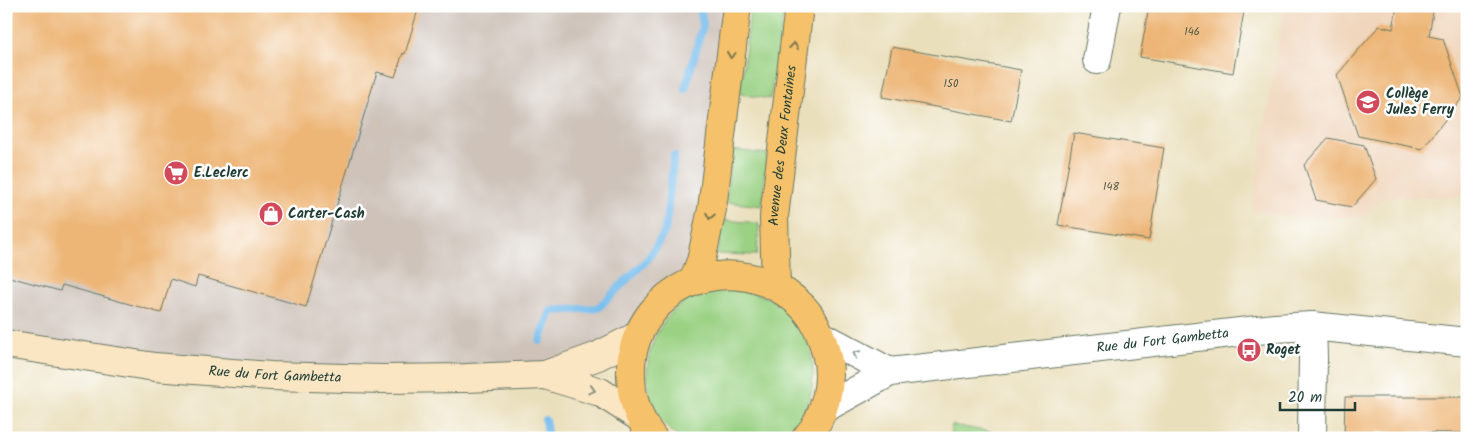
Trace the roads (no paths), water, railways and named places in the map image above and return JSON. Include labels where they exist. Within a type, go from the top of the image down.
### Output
[{"type":"main road","points":[[693,281],[701,261],[712,209],[738,6]]},
{"type":"main road","name":"Avenue des Deux Fontaines","points":[[776,286],[774,217],[799,6]]},
{"type":"main road","points":[[646,428],[631,391],[630,363],[637,336],[646,319],[658,304],[675,290],[693,281],[717,275],[747,276],[776,286],[803,307],[822,336],[828,360],[829,384],[823,409],[806,438]]},
{"type":"main road","name":"Rue du Fort Gambetta","points":[[545,376],[598,356],[637,336]]},
{"type":"main road","name":"Rue du Fort Gambetta","points":[[6,344],[155,367],[271,376],[392,379],[545,376],[600,392],[646,428]]},
{"type":"street","points":[[1097,60],[1106,6]]},
{"type":"street","points":[[1312,326],[1312,438]]},
{"type":"street","name":"Rue du Fort Gambetta","points":[[823,409],[890,372],[1275,328],[1312,326],[1467,342]]},
{"type":"street","points":[[822,336],[890,372]]},
{"type":"waterway","points":[[685,89],[703,25],[700,6]]},
{"type":"waterway","points":[[540,341],[551,311],[598,308],[648,259],[665,231],[674,156]]},
{"type":"waterway","points":[[545,420],[548,438]]},
{"type":"place","name":"Collège Jules Ferry","points":[[1368,102]]},
{"type":"place","name":"E.Leclerc","points":[[176,173]]},
{"type":"place","name":"Carter-Cash","points":[[271,214]]},
{"type":"place","name":"Roget","points":[[1249,350]]}]
